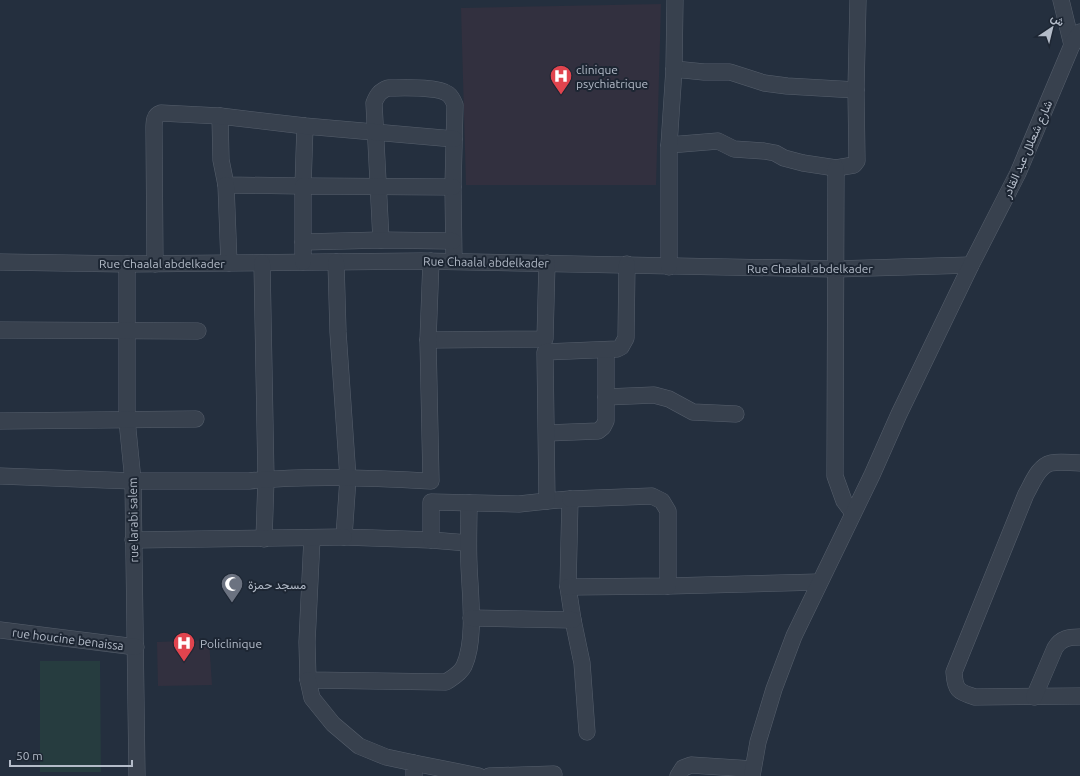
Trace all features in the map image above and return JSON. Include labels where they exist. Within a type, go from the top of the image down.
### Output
[{"type":"street","points":[[669,267],[669,145],[674,69],[674,0]]},
{"type":"street","points":[[669,145],[718,141],[734,149],[775,153],[792,161],[836,168],[852,166],[857,161],[856,90],[858,0]]},
{"type":"street","points":[[1060,0],[1076,38]]},
{"type":"street","name":"شارع شعلال عبد القادر","points":[[752,772],[774,688],[794,636],[971,264],[1018,173],[1076,38]]},
{"type":"street","points":[[674,69],[704,72],[730,72],[764,83],[788,86],[856,90]]},
{"type":"street","points":[[381,240],[374,103],[377,95],[382,90],[388,88],[433,90],[447,94],[452,98],[455,104],[453,187],[454,261]]},
{"type":"street","points":[[155,264],[159,203],[154,120],[156,116],[161,113],[220,116],[375,133],[454,139]]},
{"type":"street","points":[[220,116],[221,160],[226,185],[229,263]]},
{"type":"street","points":[[303,262],[305,126]]},
{"type":"street","points":[[836,168],[835,476],[844,501],[853,513]]},
{"type":"street","points":[[226,185],[453,187]]},
{"type":"street","points":[[303,242],[381,240],[453,241]]},
{"type":"street","points":[[431,261],[428,340],[431,540]]},
{"type":"street","name":"Rue Chaalal abdelkader","points":[[0,262],[155,264],[454,261],[627,264],[669,267],[835,269],[971,264]]},
{"type":"street","points":[[336,262],[338,332],[348,478],[344,537]]},
{"type":"street","points":[[262,263],[266,479],[264,539]]},
{"type":"street","points":[[546,263],[545,346],[547,501]]},
{"type":"street","name":"rue larabi salem","points":[[127,264],[127,420],[133,481],[137,776]]},
{"type":"street","points":[[428,340],[606,350],[617,349],[621,347],[626,338],[627,264]]},
{"type":"street","points":[[0,330],[198,331]]},
{"type":"street","points":[[547,433],[598,431],[603,427],[606,421],[606,350]]},
{"type":"street","points":[[606,397],[654,395],[669,399],[693,412],[736,414]]},
{"type":"street","points":[[0,421],[196,419]]},
{"type":"street","points":[[1080,463],[1051,463],[1043,467],[1036,476],[1026,494],[954,672],[954,684],[960,692],[975,697],[1080,696]]},
{"type":"street","points":[[0,476],[133,481],[250,481],[266,479],[348,478],[431,481]]},
{"type":"street","points":[[431,502],[519,504],[570,499],[652,496],[662,501],[668,511],[668,586]]},
{"type":"street","points":[[570,499],[568,587],[572,620],[582,663],[587,732]]},
{"type":"street","points":[[308,680],[446,682],[457,675],[464,667],[469,651],[471,618],[468,543],[469,503]]},
{"type":"street","points":[[133,540],[344,537],[431,540],[468,543]]},
{"type":"street","points":[[312,538],[307,642],[308,680],[312,698],[333,724],[359,746],[414,769],[479,776]]},
{"type":"street","points":[[568,587],[819,582]]},
{"type":"street","points":[[471,618],[572,620]]},
{"type":"street","name":"rue houcine benaissa","points":[[0,630],[136,647]]},
{"type":"street","points":[[1034,697],[1058,642],[1064,638],[1080,637]]},
{"type":"street","points":[[678,776],[683,768],[691,765],[752,772]]},
{"type":"street","points":[[489,776],[554,774]]},
{"type":"shaded area","name":"clinique psychiatrique","points":[[661,4],[656,185],[466,185],[461,8]]},
{"type":"shaded area","name":"Policlinique","points":[[209,640],[212,685],[158,686],[157,642]]},
{"type":"green space","points":[[40,661],[100,661],[101,772],[40,772]]},
{"type":"place","name":"clinique psychiatrique","points":[[561,96]]},
{"type":"place","name":"مسجد حمزة","points":[[232,604]]},
{"type":"place","name":"Policlinique","points":[[184,662]]}]
